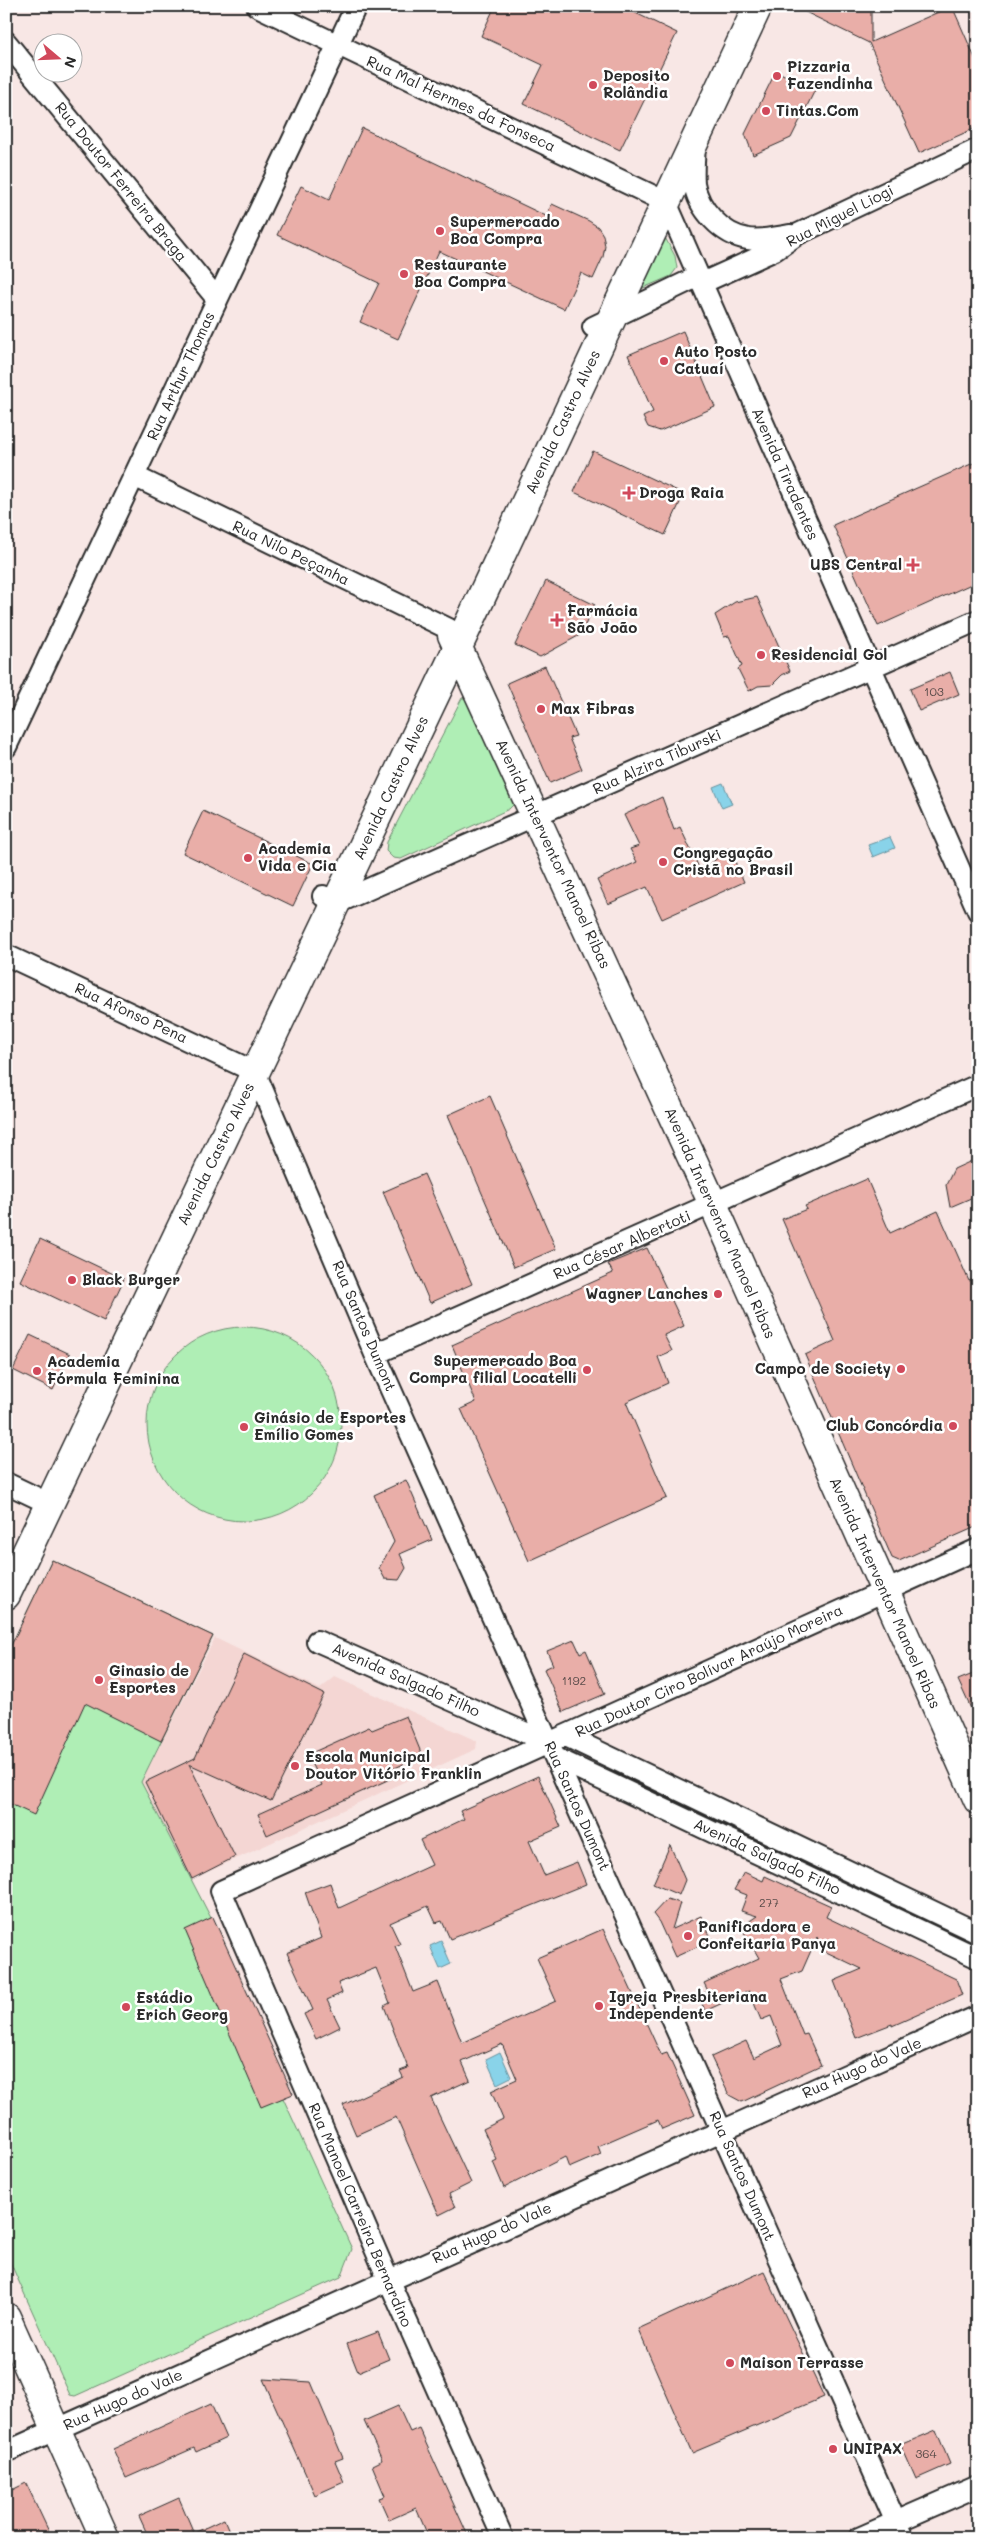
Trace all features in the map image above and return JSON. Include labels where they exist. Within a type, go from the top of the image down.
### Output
[{"type":"main road","name":"Avenida Castro Alves","points":[[659,199],[696,137],[748,11]]},
{"type":"main road","name":"Avenida Castro Alves","points":[[6,1596],[43,1501],[330,899],[748,11]]},
{"type":"main road","name":"Avenida Interventor Manoel Ribas","points":[[453,638],[536,815],[713,1204],[883,1591],[978,1800]]},
{"type":"main road","name":"Avenida Castro Alves","points":[[6,1560],[43,1501]]},
{"type":"main road","points":[[6,2317],[88,2538]]},
{"type":"main road","points":[[6,2357],[105,2538]]},
{"type":"street","name":"Rua Mal Hermes da Fonseca","points":[[257,6],[659,199]]},
{"type":"street","name":"Rua Arthur Thomas","points":[[6,747],[356,6]]},
{"type":"street","name":"Rua Doutor Ferreira Braga","points":[[6,42],[217,299]]},
{"type":"street","points":[[696,137],[694,169],[696,192],[702,204],[719,225],[739,237],[749,239],[798,234]]},
{"type":"street","name":"Rua Miguel Liogi","points":[[603,321],[700,279],[775,250],[798,234],[978,149]]},
{"type":"street","name":"Avenida Tiradentes","points":[[659,199],[700,279],[978,911]]},
{"type":"street","name":"Rua Nilo Peçanha","points":[[134,476],[453,638]]},
{"type":"street","name":"Rua Alzira Tiburski","points":[[330,899],[536,815],[978,620]]},
{"type":"street","name":"Rua Afonso Pena","points":[[6,955],[249,1069]]},
{"type":"street","name":"Rua Santos Dumont","points":[[249,1069],[376,1354],[557,1746],[722,2132],[900,2530]]},
{"type":"street","name":"Rua César Albertoti","points":[[376,1354],[978,1085]]},
{"type":"street","points":[[6,1483],[43,1501]]},
{"type":"street","name":"Rua Doutor Ciro Bolívar Araújo Moreira","points":[[221,1890],[557,1746],[883,1591],[978,1549]]},
{"type":"street","name":"Avenida Salgado Filho","points":[[317,1641],[837,1866],[978,1933]]},
{"type":"street","name":"Avenida Salgado Filho","points":[[557,1746],[827,1885],[978,1958]]},
{"type":"street","points":[[827,1885],[837,1866]]},
{"type":"street","name":"Rua Manoel Carreira Bernardino","points":[[221,1890],[388,2279],[503,2538]]},
{"type":"street","name":"Rua Hugo do Vale","points":[[6,2452],[388,2279],[722,2132],[978,2016]]},
{"type":"street","points":[[859,2538],[900,2530],[978,2486]]},
{"type":"shaded area","name":"Escola Municipal Doutor Vitório Franklin","points":[[215,1638],[320,1689],[335,1677],[477,1741],[476,1749],[192,1879],[141,1782]]},
{"type":"green space","points":[[662,232],[675,256],[677,268],[671,276],[636,291]]},
{"type":"green space","points":[[462,698],[467,698],[515,803],[509,809],[401,859],[393,858],[386,851],[387,842]]},
{"type":"green space","name":"Ginásio de Esportes Emílio Gomes","points":[[234,1327],[254,1327],[290,1338],[313,1355],[325,1370],[334,1387],[341,1414],[341,1434],[334,1461],[325,1478],[313,1493],[298,1505],[281,1514],[254,1521],[234,1521],[198,1510],[182,1499],[169,1486],[158,1470],[151,1452],[147,1434],[147,1414],[158,1378],[169,1362],[182,1349],[198,1338],[216,1331]]},
{"type":"green space","name":"Estádio Erich Georg","points":[[52,1560],[213,1636],[141,1782],[210,1916],[283,2098],[352,2249],[341,2277],[75,2396],[70,2395],[6,2253],[6,1656]]},
{"type":"water","points":[[723,783],[732,804],[722,808],[713,787]]},
{"type":"water","points":[[890,837],[895,848],[873,857],[868,845]]},
{"type":"water","points":[[441,1941],[451,1964],[440,1969],[430,1946]]},
{"type":"water","points":[[500,2052],[511,2077],[497,2084],[486,2059]]},
{"type":"building","name":"Deposito Rolândia","points":[[495,6],[621,6],[677,33],[620,150],[524,104],[543,65],[481,36]]},
{"type":"building","points":[[793,6],[871,6],[871,42],[952,6],[978,65],[978,127],[919,153],[869,43]]},
{"type":"building","points":[[776,71],[815,90],[791,138],[753,155],[745,134]]},
{"type":"building","name":"Supermercado Boa Compra","points":[[362,128],[546,216],[552,204],[589,221],[598,227],[603,235],[605,246],[603,257],[593,279],[581,273],[564,309],[439,251],[398,339],[360,322],[379,283],[277,235],[301,186],[329,200]]},
{"type":"building","points":[[683,331],[715,407],[660,431],[648,427],[643,417],[653,412],[628,355]]},
{"type":"building","name":"Droga Raia","points":[[593,451],[684,494],[665,535],[574,492]]},
{"type":"building","points":[[978,461],[978,581],[878,626],[833,525]]},
{"type":"building","name":"Farmácia São João","points":[[546,581],[595,605],[580,635],[540,657],[515,645]]},
{"type":"building","name":"Residencial Gol","points":[[757,597],[790,671],[782,675],[772,685],[758,686],[749,691],[738,669],[742,666],[729,636],[724,637],[715,615],[735,602]]},
{"type":"building","name":"Max Fibras","points":[[545,666],[576,736],[569,738],[582,769],[550,783],[507,683]]},
{"type":"building","points":[[950,672],[959,694],[919,711],[910,689]]},
{"type":"building","name":"Congregação Cristã no Brasil","points":[[662,797],[674,830],[680,827],[701,872],[729,848],[744,882],[662,919],[647,887],[608,904],[597,880],[637,862],[630,849],[639,846],[624,815]]},
{"type":"building","name":"Academia Vida e Cia","points":[[203,811],[313,864],[293,906],[183,853]]},
{"type":"building","points":[[490,1096],[556,1249],[514,1267],[448,1115]]},
{"type":"building","points":[[978,1158],[978,1195],[950,1207],[946,1185],[954,1169]]},
{"type":"building","points":[[424,1174],[472,1284],[430,1303],[383,1192]]},
{"type":"building","points":[[867,1179],[890,1233],[938,1211],[969,1281],[978,1277],[978,1526],[899,1561],[892,1558],[805,1355],[835,1341],[782,1219],[807,1209],[805,1206]]},
{"type":"building","name":"Black Burger","points":[[40,1239],[124,1279],[104,1321],[20,1281]]},
{"type":"building","points":[[647,1248],[684,1326],[664,1335],[672,1351],[658,1357],[668,1383],[626,1402],[667,1498],[529,1561],[461,1409],[476,1402],[452,1345],[613,1273],[608,1264]]},
{"type":"building","points":[[30,1335],[70,1354],[53,1390],[13,1370]]},
{"type":"building","points":[[406,1480],[432,1540],[400,1554],[406,1568],[399,1580],[385,1579],[379,1568],[394,1542],[374,1495]]},
{"type":"building","name":"Ginasio de Esportes","points":[[52,1560],[213,1636],[161,1741],[85,1703],[34,1815],[6,1802],[6,1656]]},
{"type":"building","points":[[574,1640],[580,1653],[586,1650],[605,1694],[563,1712],[544,1669],[553,1665],[547,1651]]},
{"type":"building","points":[[244,1654],[324,1694],[271,1801],[189,1764],[235,1857],[192,1879],[145,1782],[195,1758]]},
{"type":"building","points":[[978,1672],[978,1724],[958,1680]]},
{"type":"building","points":[[406,1716],[422,1755],[389,1771],[392,1778],[267,1835],[258,1814],[322,1785],[307,1755],[369,1727],[372,1730]]},
{"type":"building","points":[[538,1776],[561,1827],[529,1841],[544,1875],[577,1862],[586,1884],[450,1939],[442,1921],[436,1923],[428,1906],[390,1923],[400,1944],[395,1946],[413,1992],[438,1982],[462,2043],[556,2001],[537,1958],[603,1929],[661,2055],[667,2053],[695,2115],[662,2129],[658,2120],[598,2146],[601,2154],[569,2168],[565,2157],[504,2188],[493,2162],[497,2160],[483,2129],[503,2119],[491,2091],[517,2079],[502,2044],[462,2062],[470,2080],[431,2098],[471,2183],[449,2194],[455,2207],[439,2215],[396,2117],[356,2135],[343,2105],[403,2077],[400,2071],[408,2068],[384,2006],[390,2003],[376,1968],[338,1983],[342,1993],[327,2000],[340,2027],[316,2039],[304,2014],[313,2010],[287,1953],[321,1938],[305,1892],[330,1883],[339,1908],[432,1865],[420,1840],[464,1819],[460,1811]]},
{"type":"building","points":[[670,1845],[685,1880],[679,1895],[653,1884]]},
{"type":"building","points":[[744,1872],[763,1881],[765,1876],[831,1906],[826,1917],[956,1979],[962,1995],[892,2026],[892,2024],[856,2038],[834,1981],[862,1969],[822,1950],[817,1937],[802,1971],[781,1979],[803,2035],[807,2034],[821,2065],[742,2102],[729,2095],[711,2057],[746,2041],[754,2058],[782,2045],[771,2016],[761,2020],[749,1991],[705,2011],[699,1996],[708,1991],[704,1983],[759,1958],[741,1927],[757,1916],[741,1911],[747,1895],[734,1890]]},
{"type":"building","name":"Panificadora e Confeitaria Panya","points":[[667,1899],[680,1903],[672,1929],[701,1916],[712,1940],[675,1957],[659,1922],[653,1914]]},
{"type":"building","points":[[213,1917],[293,2094],[261,2107],[185,1930]]},
{"type":"building","name":"Maison Terrasse","points":[[764,2271],[824,2397],[692,2453],[638,2329]]},
{"type":"building","points":[[378,2332],[389,2359],[358,2372],[347,2344]]},
{"type":"building","points":[[263,2379],[311,2382],[343,2458],[335,2461],[344,2482],[315,2495]]},
{"type":"building","points":[[211,2404],[226,2438],[196,2452],[194,2448],[126,2478],[113,2449]]},
{"type":"building","points":[[398,2406],[410,2432],[419,2428],[469,2538],[429,2538],[416,2508],[389,2520],[379,2498],[385,2496],[372,2465],[382,2460],[364,2421]]},
{"type":"building","points":[[936,2430],[950,2464],[916,2479],[901,2445]]},
{"type":"building","points":[[26,2483],[52,2538],[6,2538],[6,2493]]},
{"type":"building","points":[[179,2498],[194,2533],[224,2519],[232,2538],[149,2538],[139,2516]]},
{"type":"place","name":"Pizzaria Fazendinha","points":[[777,76]]},
{"type":"place","name":"Deposito Rolândia","points":[[593,85]]},
{"type":"place","name":"Tintas.Com","points":[[766,111]]},
{"type":"place","name":"Supermercado Boa Compra","points":[[440,231]]},
{"type":"place","name":"Restaurante Boa Compra","points":[[404,274]]},
{"type":"place","name":"Auto Posto Catuaí","points":[[664,361]]},
{"type":"place","name":"Droga Raia","points":[[629,493]]},
{"type":"place","name":"UBS Central","points":[[913,565]]},
{"type":"place","name":"Farmácia São João","points":[[557,620]]},
{"type":"place","name":"Residencial Gol","points":[[761,655]]},
{"type":"place","name":"Max Fibras","points":[[541,709]]},
{"type":"place","name":"Academia Vida e Cia","points":[[248,858]]},
{"type":"place","name":"Congregação Cristã no Brasil","points":[[663,862]]},
{"type":"place","name":"Black Burger","points":[[72,1280]]},
{"type":"place","name":"Wagner Lanches","points":[[718,1294]]},
{"type":"place","name":"Campo de Society","points":[[901,1369]]},
{"type":"place","name":"Supermercado Boa Compra filial Locatelli","points":[[587,1370]]},
{"type":"place","name":"Academia Fórmula Feminina","points":[[37,1371]]},
{"type":"place","name":"Club Concórdia","points":[[953,1426]]},
{"type":"place","name":"Ginásio de Esportes Emílio Gomes","points":[[244,1427]]},
{"type":"place","name":"Ginasio de Esportes","points":[[99,1680]]},
{"type":"place","name":"Escola Municipal Doutor Vitório Franklin","points":[[295,1766]]},
{"type":"place","name":"Panificadora e Confeitaria Panya","points":[[688,1936]]},
{"type":"place","name":"Igreja Presbiteriana Independente","points":[[599,2006]]},
{"type":"place","name":"Estádio Erich Georg","points":[[126,2007]]},
{"type":"place","name":"Maison Terrasse","points":[[730,2363]]},
{"type":"place","name":"UNIPAX","points":[[833,2449]]}]
